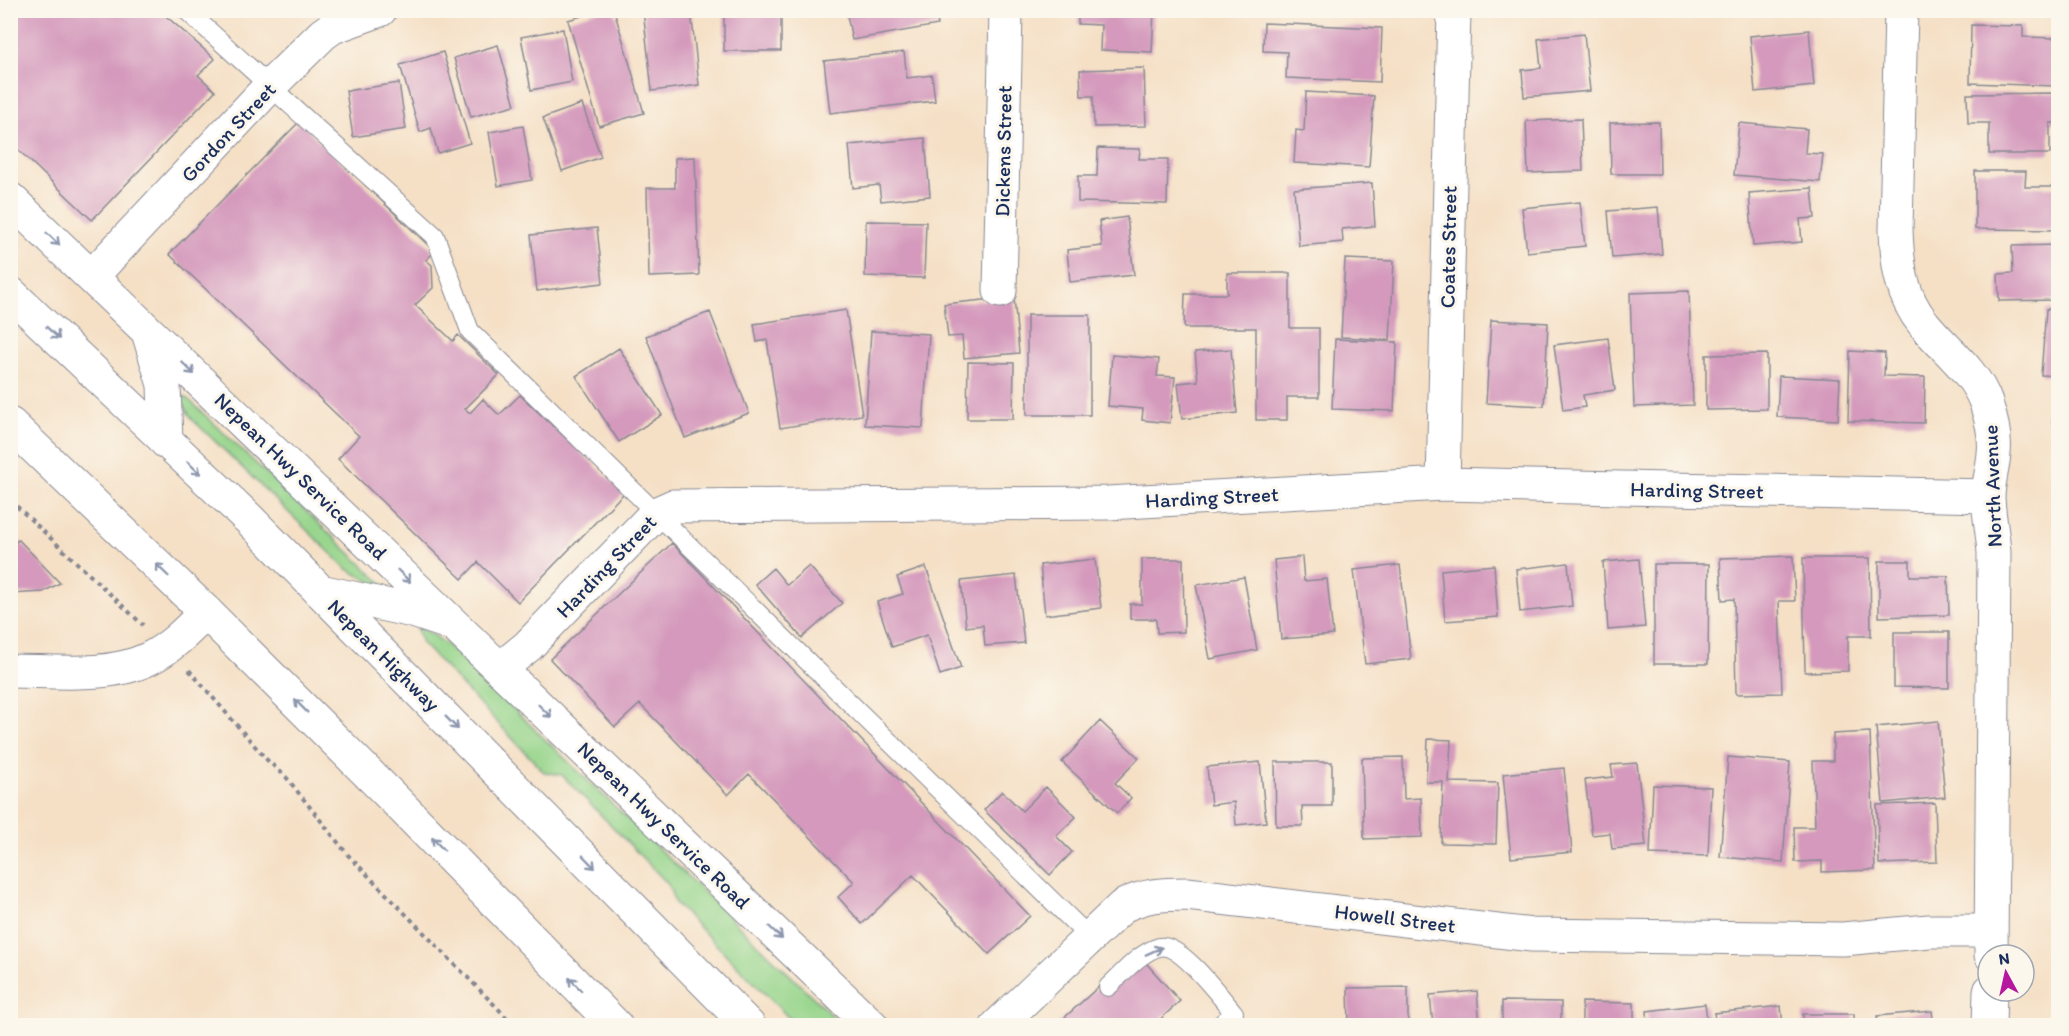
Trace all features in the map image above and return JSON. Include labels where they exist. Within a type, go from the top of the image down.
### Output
[{"type":"main road","name":"Gordon Street","points":[[92,276],[270,86],[333,27],[380,10]]},
{"type":"main road","name":"Dickens Street","points":[[1000,291],[1006,10]]},
{"type":"main road","name":"Coates Street","points":[[1443,484],[1454,10]]},
{"type":"main road","name":"North Avenue","points":[[1901,10],[1896,229],[1897,259],[1902,283],[1910,304],[1923,324],[1957,359],[1977,386],[1986,403],[1994,434],[1995,452],[1988,496],[1994,553],[1991,943]]},
{"type":"main road","name":"Nepean Hwy Service Road","points":[[10,199],[872,1026]]},
{"type":"main road","name":"Nepean Highway","points":[[10,293],[249,519],[749,1026]]},
{"type":"main road","name":"Nepean Hwy Service Road","points":[[146,327],[164,386],[166,442]]},
{"type":"main road","points":[[10,424],[206,612],[397,802],[616,1026]]},
{"type":"main road","name":"Harding Street","points":[[501,668],[528,645],[655,514],[673,506],[1108,503],[1443,484],[1988,496]]},
{"type":"main road","name":"Nepean Hwy Service Road","points":[[320,591],[412,611],[456,626]]},
{"type":"main road","points":[[10,671],[119,669],[148,659],[166,647],[206,612]]},
{"type":"main road","name":"Howell Street","points":[[997,1026],[1123,906],[1148,896],[1165,894],[1187,894],[1341,911],[1532,935],[1843,939],[1928,951],[1976,947]]},
{"type":"main road","points":[[1989,1026],[1990,1003]]},
{"type":"lane","points":[[186,10],[435,236],[470,331],[1090,938]]},
{"type":"lane","points":[[1108,987],[1145,954],[1158,948],[1171,948],[1190,964],[1234,1013],[1219,1026]]},
{"type":"path","points":[[10,500],[186,666],[267,760],[286,777],[348,855],[514,1026]]},
{"type":"green space","points":[[180,394],[187,398],[392,593],[347,569],[192,419]]},
{"type":"green space","points":[[416,626],[447,645],[842,1025],[796,1025],[675,903],[668,884],[562,775],[544,772],[422,643]]},
{"type":"building","points":[[10,10],[159,10],[215,59],[198,75],[215,91],[92,220],[10,142]]},
{"type":"building","points":[[602,10],[614,10],[644,113],[599,126],[568,20]]},
{"type":"building","points":[[643,10],[691,10],[699,85],[652,91]]},
{"type":"building","points":[[754,10],[781,10],[781,51],[724,51],[724,15],[754,15]]},
{"type":"building","points":[[846,10],[935,10],[938,25],[852,40]]},
{"type":"building","points":[[1078,10],[1154,10],[1152,52],[1100,50],[1101,25],[1078,24]]},
{"type":"building","points":[[1264,23],[1382,28],[1380,82],[1286,78],[1287,52],[1263,51]]},
{"type":"building","points":[[1971,25],[2023,26],[2023,37],[2058,38],[2057,86],[1970,83]]},
{"type":"building","points":[[563,29],[572,82],[531,90],[521,37]]},
{"type":"building","points":[[1809,30],[1814,86],[1755,92],[1750,36]]},
{"type":"building","points":[[1584,34],[1590,91],[1524,97],[1522,70],[1541,68],[1538,39]]},
{"type":"building","points":[[498,45],[515,105],[471,117],[454,58]]},
{"type":"building","points":[[443,52],[470,143],[438,153],[431,128],[420,132],[400,65]]},
{"type":"building","points":[[904,52],[907,78],[932,75],[935,101],[830,113],[824,61]]},
{"type":"building","points":[[1144,68],[1146,126],[1094,127],[1093,96],[1081,96],[1080,70]]},
{"type":"building","points":[[399,83],[406,129],[353,137],[346,91]]},
{"type":"building","points":[[1306,92],[1374,96],[1369,167],[1294,163],[1296,130],[1304,131]]},
{"type":"building","points":[[2058,93],[2058,123],[2050,123],[2050,154],[1989,154],[1989,123],[1968,123],[1967,94]]},
{"type":"building","points":[[582,104],[601,157],[562,171],[543,118]]},
{"type":"building","points":[[1581,119],[1583,171],[1528,173],[1526,121]]},
{"type":"building","points":[[299,122],[431,248],[432,254],[426,260],[432,265],[433,288],[415,305],[453,341],[458,335],[499,375],[465,409],[470,413],[483,399],[499,415],[520,395],[624,493],[518,602],[478,562],[462,579],[338,459],[359,436],[169,254]]},
{"type":"building","points":[[1659,122],[1660,174],[1611,174],[1610,123]]},
{"type":"building","points":[[1739,123],[1807,129],[1805,153],[1823,154],[1820,182],[1734,175]]},
{"type":"building","points":[[523,126],[532,180],[498,186],[489,132]]},
{"type":"building","points":[[925,138],[930,196],[881,201],[879,185],[853,188],[849,145]]},
{"type":"building","points":[[1098,148],[1140,149],[1139,159],[1168,159],[1167,204],[1078,202],[1078,176],[1097,176]]},
{"type":"building","points":[[695,157],[699,275],[649,277],[647,188],[675,188],[675,158]]},
{"type":"building","points":[[1975,171],[2026,171],[2025,187],[2058,187],[2058,230],[1975,229]]},
{"type":"building","points":[[1372,183],[1375,226],[1342,229],[1343,242],[1299,246],[1294,189]]},
{"type":"building","points":[[1812,188],[1815,218],[1800,219],[1802,242],[1753,246],[1749,193]]},
{"type":"building","points":[[1580,202],[1585,246],[1527,252],[1522,208]]},
{"type":"building","points":[[1658,207],[1662,254],[1612,258],[1608,211]]},
{"type":"building","points":[[1127,217],[1134,275],[1070,282],[1067,250],[1102,246],[1099,221]]},
{"type":"building","points":[[866,221],[926,222],[924,278],[865,276]]},
{"type":"building","points":[[597,228],[603,283],[537,291],[531,235]]},
{"type":"building","points":[[2058,245],[2058,300],[1999,301],[1998,274],[2013,273],[2012,246]]},
{"type":"building","points":[[1345,259],[1394,261],[1390,340],[1341,337]]},
{"type":"building","points":[[1227,273],[1290,273],[1290,328],[1319,328],[1319,397],[1287,397],[1287,420],[1256,420],[1256,328],[1184,328],[1185,294],[1227,294]]},
{"type":"building","points":[[1689,291],[1693,405],[1634,407],[1630,293]]},
{"type":"building","points":[[1014,297],[1019,353],[964,358],[962,336],[948,337],[944,304]]},
{"type":"building","points":[[2046,309],[2058,310],[2058,376],[2041,375]]},
{"type":"building","points":[[846,310],[862,415],[780,428],[767,340],[757,342],[754,324]]},
{"type":"building","points":[[710,312],[749,413],[685,438],[646,336]]},
{"type":"building","points":[[1027,315],[1090,315],[1090,415],[1027,415]]},
{"type":"building","points":[[1491,320],[1548,323],[1544,406],[1486,403]]},
{"type":"building","points":[[871,331],[929,334],[923,428],[865,425]]},
{"type":"building","points":[[1608,338],[1615,390],[1583,395],[1585,407],[1563,410],[1554,345]]},
{"type":"building","points":[[1335,339],[1397,342],[1394,411],[1332,409]]},
{"type":"building","points":[[619,348],[662,415],[619,442],[576,376]]},
{"type":"building","points":[[1231,349],[1237,413],[1182,419],[1178,383],[1198,381],[1195,352]]},
{"type":"building","points":[[1850,351],[1885,353],[1884,376],[1925,377],[1924,423],[1848,421]]},
{"type":"building","points":[[1767,354],[1767,409],[1706,410],[1706,355]]},
{"type":"building","points":[[1112,355],[1159,359],[1157,376],[1175,377],[1170,423],[1142,420],[1143,409],[1108,406]]},
{"type":"building","points":[[968,362],[1014,363],[1013,419],[967,419]]},
{"type":"building","points":[[1779,376],[1840,379],[1838,420],[1777,417]]},
{"type":"building","points":[[2055,397],[2058,397],[2058,423],[2052,423]]},
{"type":"building","points":[[19,540],[60,583],[43,592],[10,594],[10,544]]},
{"type":"building","points":[[672,543],[1030,916],[989,954],[913,875],[862,924],[838,897],[854,882],[749,774],[728,795],[640,704],[615,727],[550,659]]},
{"type":"building","points":[[1793,556],[1795,601],[1779,601],[1782,693],[1736,694],[1734,599],[1722,600],[1720,558]]},
{"type":"building","points":[[1302,557],[1304,581],[1327,579],[1333,635],[1281,639],[1274,560]]},
{"type":"building","points":[[1803,558],[1870,558],[1871,636],[1848,636],[1848,671],[1805,672]]},
{"type":"building","points":[[1095,559],[1101,608],[1045,615],[1040,565]]},
{"type":"building","points":[[1142,559],[1183,559],[1184,632],[1157,633],[1156,619],[1130,619],[1130,604],[1142,604]]},
{"type":"building","points":[[1639,559],[1645,627],[1608,630],[1603,562]]},
{"type":"building","points":[[1879,561],[1910,561],[1910,576],[1948,576],[1949,615],[1879,617]]},
{"type":"building","points":[[1568,563],[1572,606],[1520,612],[1516,569]]},
{"type":"building","points":[[1654,564],[1709,564],[1708,664],[1654,664]]},
{"type":"building","points":[[1400,565],[1411,659],[1365,664],[1354,570]]},
{"type":"building","points":[[1494,565],[1498,617],[1445,621],[1441,570]]},
{"type":"building","points":[[809,566],[842,603],[802,638],[755,584],[773,568],[787,585]]},
{"type":"building","points":[[926,567],[961,668],[940,675],[927,635],[892,647],[877,602],[903,594],[897,577]]},
{"type":"building","points":[[1016,575],[1024,643],[985,646],[983,625],[966,627],[961,581]]},
{"type":"building","points":[[1244,577],[1257,650],[1210,659],[1196,585]]},
{"type":"building","points":[[1894,632],[1949,632],[1949,688],[1894,687]]},
{"type":"building","points":[[1100,721],[1139,758],[1115,783],[1131,798],[1117,813],[1062,762]]},
{"type":"building","points":[[1938,721],[1945,797],[1883,803],[1876,727]]},
{"type":"building","points":[[1870,732],[1875,870],[1822,872],[1822,861],[1795,862],[1794,827],[1815,827],[1813,761],[1833,761],[1833,734]]},
{"type":"building","points":[[1428,739],[1451,740],[1449,782],[1498,783],[1496,844],[1441,843],[1443,782],[1426,782]]},
{"type":"building","points":[[1403,757],[1404,799],[1421,798],[1422,837],[1364,839],[1362,758]]},
{"type":"building","points":[[1728,757],[1790,762],[1783,862],[1720,857]]},
{"type":"building","points":[[1260,762],[1266,822],[1236,825],[1234,802],[1211,805],[1207,767]]},
{"type":"building","points":[[1275,762],[1332,762],[1332,806],[1302,806],[1303,826],[1276,826]]},
{"type":"building","points":[[1637,763],[1646,846],[1612,849],[1610,833],[1592,835],[1585,780],[1613,777],[1611,765]]},
{"type":"building","points":[[1564,768],[1572,852],[1511,858],[1503,774]]},
{"type":"building","points":[[1653,785],[1711,787],[1708,856],[1650,854]]},
{"type":"building","points":[[1046,787],[1076,817],[1056,836],[1072,852],[1050,875],[984,810],[1002,791],[1022,811]]},
{"type":"building","points":[[1935,803],[1937,862],[1879,864],[1877,805]]},
{"type":"building","points":[[1146,963],[1180,1001],[1153,1026],[1055,1026],[1104,982]]},
{"type":"building","points":[[1408,987],[1408,1026],[1349,1026],[1348,988]]},
{"type":"building","points":[[1477,991],[1480,1026],[1433,1026],[1430,995]]},
{"type":"building","points":[[1502,1001],[1561,1002],[1561,1026],[1502,1026]]},
{"type":"building","points":[[1582,1002],[1634,1003],[1634,1026],[1582,1026]]},
{"type":"building","points":[[1705,1004],[1708,1026],[1648,1026],[1647,1011]]},
{"type":"building","points":[[1781,1006],[1783,1026],[1716,1026],[1714,1013]]},
{"type":"building","points":[[1932,1011],[1934,1026],[1878,1026],[1877,1016]]},
{"type":"building","points":[[1803,1014],[1854,1014],[1854,1026],[1803,1026]]}]
